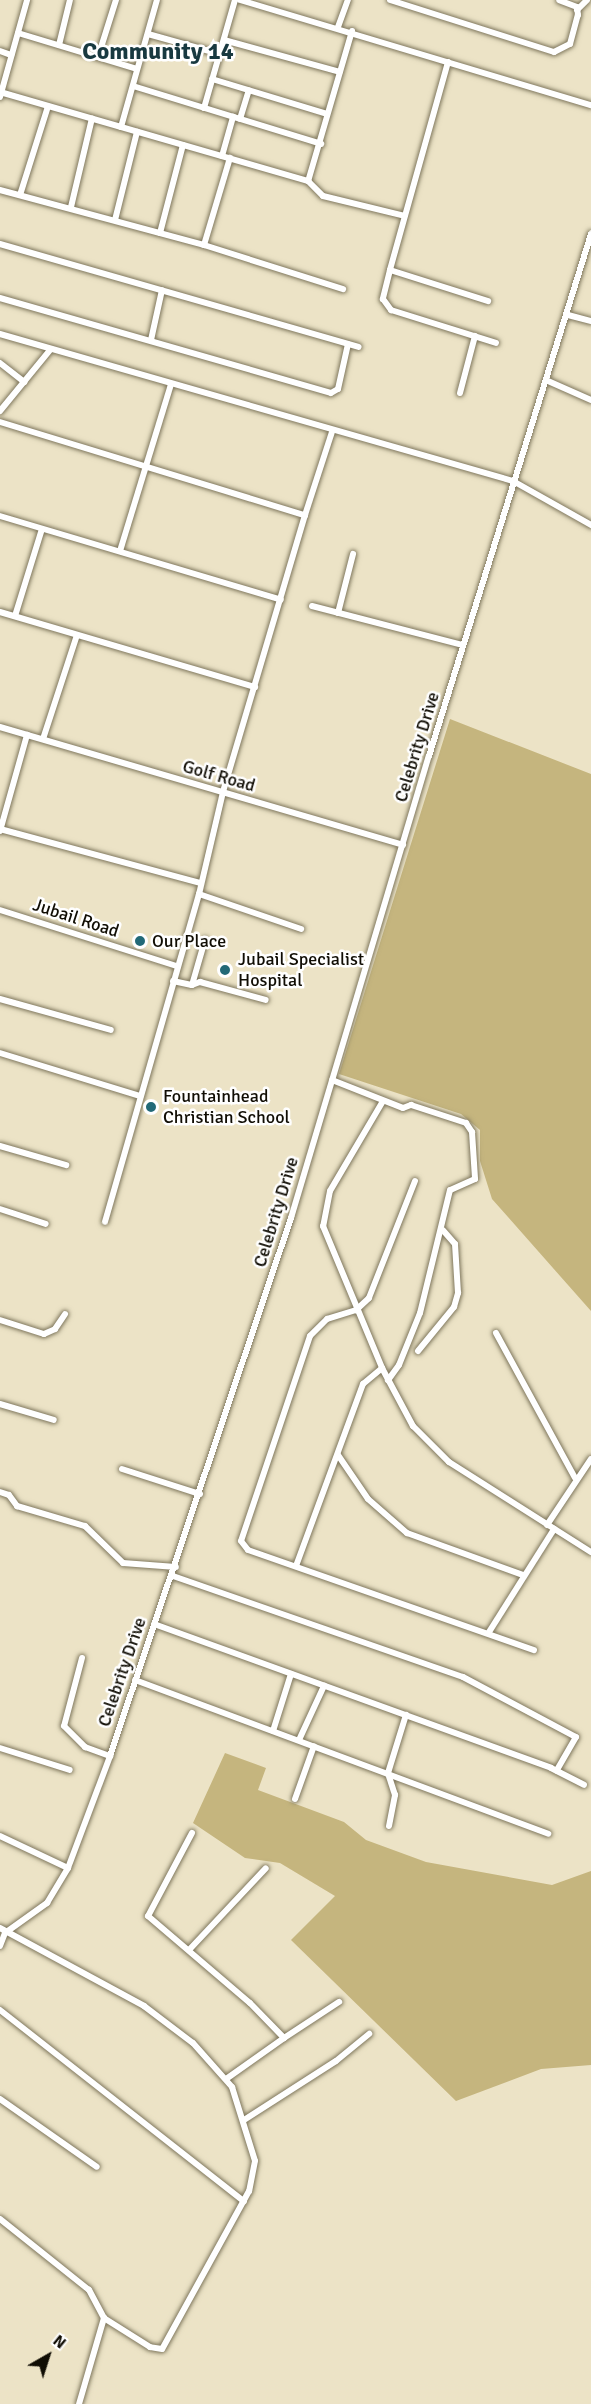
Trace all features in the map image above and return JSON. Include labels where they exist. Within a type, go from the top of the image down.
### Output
[{"type":"street","points":[[27,0],[0,94],[92,118],[308,181],[323,196],[405,216]]},
{"type":"street","points":[[58,45],[70,0]]},
{"type":"street","points":[[98,57],[116,0]]},
{"type":"street","points":[[121,127],[157,0]]},
{"type":"street","points":[[204,108],[235,0]]},
{"type":"street","points":[[240,0],[352,31],[591,105]]},
{"type":"street","points":[[338,27],[348,0]]},
{"type":"street","points":[[390,0],[554,52],[570,44],[578,10],[587,0]]},
{"type":"street","points":[[558,0],[578,10]]},
{"type":"street","points":[[308,181],[321,144],[327,114],[352,31]]},
{"type":"street","points":[[18,33],[137,69]]},
{"type":"street","points":[[148,33],[220,54]]},
{"type":"street","points":[[224,40],[340,72]]},
{"type":"street","points":[[0,51],[11,55]]},
{"type":"street","points":[[448,62],[382,299],[391,310],[496,343]]},
{"type":"street","points":[[212,79],[327,114]]},
{"type":"street","points":[[133,86],[321,144]]},
{"type":"street","points":[[240,119],[249,90]]},
{"type":"street","points":[[20,195],[48,106]]},
{"type":"street","points":[[222,156],[232,117]]},
{"type":"street","points":[[71,207],[92,118]]},
{"type":"street","points":[[115,220],[137,132]]},
{"type":"street","points":[[160,233],[183,145]]},
{"type":"street","points":[[204,245],[230,158]]},
{"type":"street","points":[[0,190],[71,207],[204,245],[343,289]]},
{"type":"street","name":"Celebrity Drive","points":[[82,1658],[64,1726],[85,1747],[110,1755],[154,1624],[176,1567],[332,1080],[513,481],[548,381],[591,234]]},
{"type":"street","points":[[0,244],[359,347]]},
{"type":"street","points":[[390,270],[488,301]]},
{"type":"street","points":[[151,340],[162,290]]},
{"type":"street","points":[[0,298],[331,393],[338,388],[348,344]]},
{"type":"street","points":[[568,315],[591,321]]},
{"type":"street","points":[[0,334],[332,432],[513,481],[591,525]]},
{"type":"street","points":[[460,393],[475,336]]},
{"type":"street","points":[[0,411],[51,349]]},
{"type":"street","points":[[0,363],[24,382]]},
{"type":"street","points":[[548,381],[591,400]]},
{"type":"street","points":[[120,551],[171,384]]},
{"type":"street","points":[[0,422],[305,515]]},
{"type":"street","points":[[105,1222],[199,894],[223,792],[332,432]]},
{"type":"street","points":[[0,516],[281,600]]},
{"type":"street","points":[[15,616],[42,530]]},
{"type":"street","points":[[338,613],[353,554]]},
{"type":"street","points":[[312,606],[463,645]]},
{"type":"street","points":[[0,612],[255,687]]},
{"type":"street","points":[[43,739],[77,634]]},
{"type":"street","name":"Golf Road","points":[[0,727],[403,845]]},
{"type":"street","points":[[27,735],[0,830],[200,883]]},
{"type":"street","points":[[199,894],[300,929]]},
{"type":"street","name":"Jubail Road","points":[[0,910],[177,966]]},
{"type":"street","points":[[192,985],[206,940]]},
{"type":"street","points":[[173,981],[192,985],[200,982],[266,1000]]},
{"type":"street","points":[[0,999],[111,1030]]},
{"type":"street","points":[[0,1053],[140,1096]]},
{"type":"street","points":[[332,1080],[403,1108],[411,1105],[470,1127],[475,1179],[450,1190],[443,1230],[420,1313],[399,1365],[388,1380]]},
{"type":"street","points":[[383,1101],[345,1161],[325,1206],[327,1242],[382,1368],[413,1426],[428,1444],[478,1484],[591,1552]]},
{"type":"street","points":[[0,1146],[66,1165]]},
{"type":"street","points":[[414,1180],[375,1287],[356,1310],[327,1319],[309,1335],[240,1537],[248,1550],[489,1632],[534,1650]]},
{"type":"street","points":[[0,1209],[46,1224]]},
{"type":"street","points":[[418,1351],[454,1307],[458,1293],[455,1244],[443,1230]]},
{"type":"street","points":[[0,1320],[44,1334],[55,1329],[65,1314]]},
{"type":"street","points":[[496,1333],[575,1478]]},
{"type":"street","points":[[296,1566],[363,1384],[382,1368]]},
{"type":"street","points":[[0,1404],[54,1420]]},
{"type":"street","points":[[338,1455],[368,1499],[406,1533],[523,1575]]},
{"type":"street","points":[[547,1525],[575,1478],[591,1459]]},
{"type":"street","points":[[122,1469],[200,1494]]},
{"type":"street","points":[[0,1492],[9,1496],[17,1506],[85,1526],[123,1563],[176,1567]]},
{"type":"street","points":[[489,1632],[554,1529]]},
{"type":"street","points":[[172,1576],[463,1677],[576,1737],[556,1771]]},
{"type":"street","points":[[154,1624],[556,1771],[584,1785]]},
{"type":"street","points":[[273,1731],[291,1674]]},
{"type":"street","points":[[135,1680],[548,1834]]},
{"type":"street","points":[[299,1740],[324,1686]]},
{"type":"street","points":[[389,1826],[395,1795],[388,1773],[406,1715]]},
{"type":"street","points":[[295,1799],[314,1746]]},
{"type":"street","points":[[0,1748],[70,1770]]},
{"type":"street","points":[[2,1930],[46,1903],[68,1868],[110,1755]]},
{"type":"street","points":[[192,1833],[148,1916],[189,1950],[284,2038]]},
{"type":"street","points":[[0,1836],[68,1868]]},
{"type":"street","points":[[189,1950],[266,1868]]},
{"type":"street","points":[[0,1946],[2,1930]]},
{"type":"street","points":[[0,2219],[89,2290],[104,2318],[150,2347],[162,2349],[244,2201],[255,2169],[244,2120],[226,2079],[193,2043],[144,2007],[2,1930]]},
{"type":"street","points":[[226,2079],[339,2002]]},
{"type":"street","points":[[0,2010],[244,2201]]},
{"type":"street","points":[[244,2120],[336,2061],[369,2034]]},
{"type":"street","points":[[0,2099],[97,2167]]},
{"type":"street","points":[[78,2404],[104,2318]]},
{"type":"shaded area","points":[[450,719],[591,774],[591,1311],[492,1199],[480,1161],[480,1130],[461,1114],[339,1074]]},
{"type":"shaded area","points":[[225,1753],[266,1768],[258,1790],[344,1822],[366,1840],[426,1862],[552,1885],[591,1871],[591,2065],[541,2069],[456,2101],[291,1940],[335,1896],[280,1863],[245,1858],[193,1823]]},
{"type":"place","name":"Our Place","points":[[140,941]]},
{"type":"place","name":"Jubail Specialist Hospital","points":[[225,970]]},
{"type":"place","name":"Fountainhead Christian School","points":[[151,1107]]},
{"type":"district","name":"Community 14","points":[[158,52]]}]
